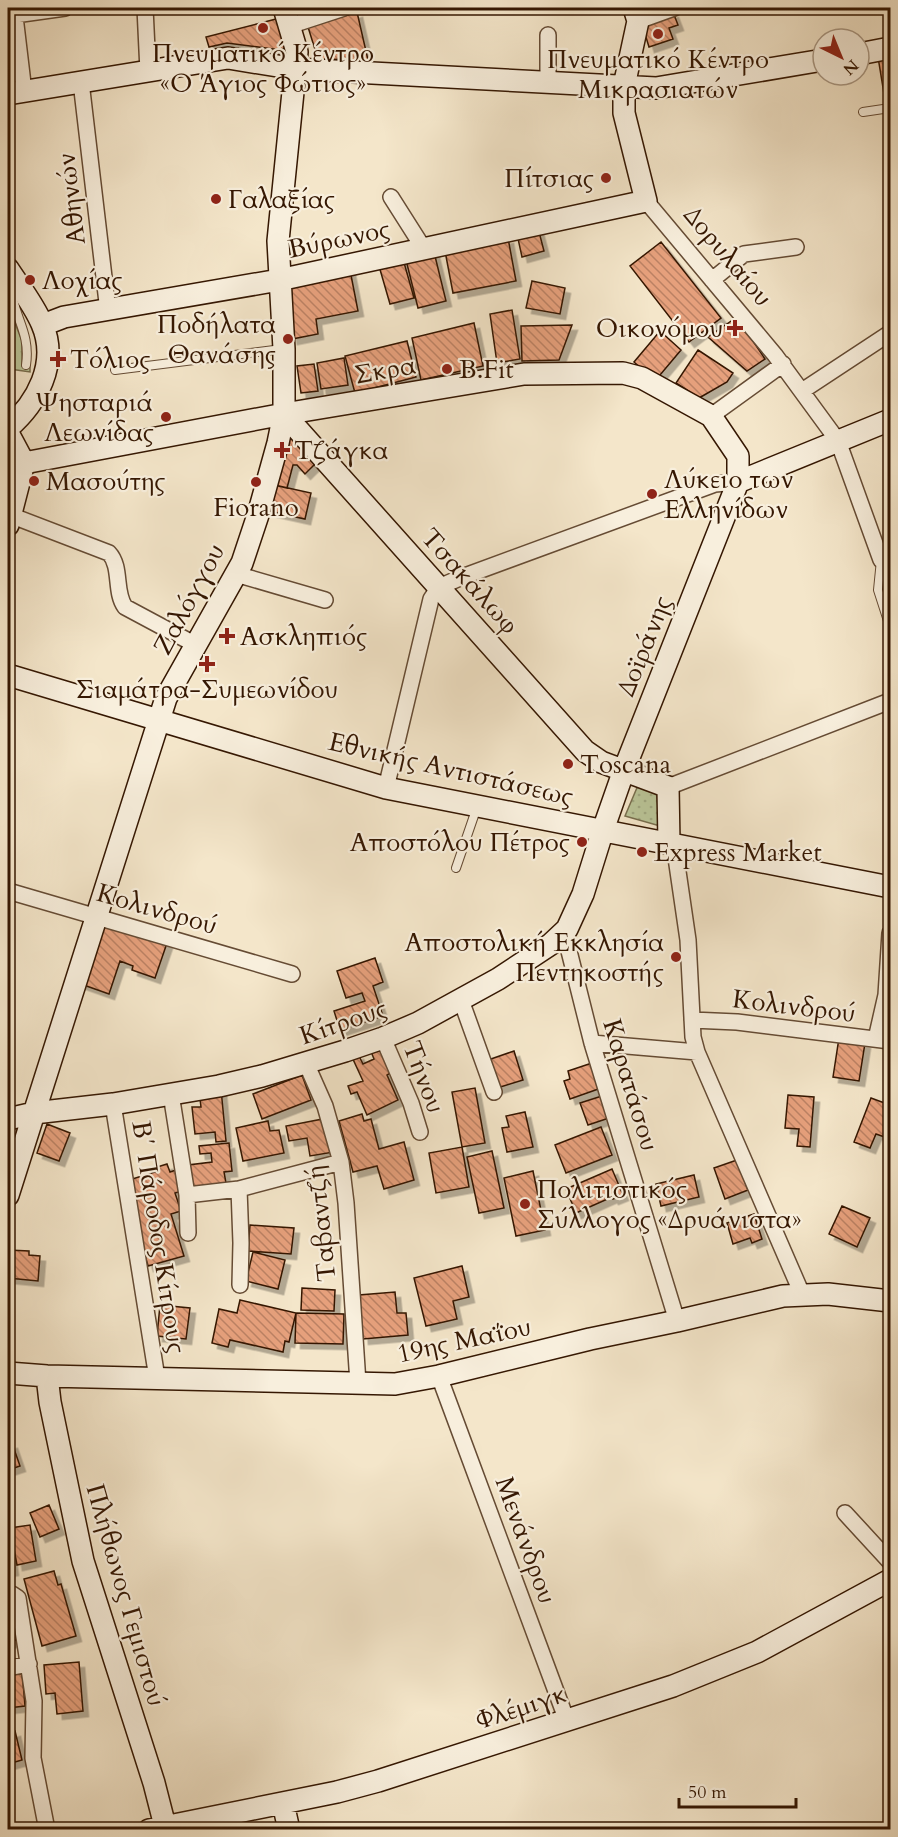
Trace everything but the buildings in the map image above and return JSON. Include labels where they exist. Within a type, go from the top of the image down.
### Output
[{"type":"street","points":[[65,8],[15,11],[13,49],[16,93],[228,58],[296,69],[671,87],[811,62]]},
{"type":"street","points":[[145,8],[148,71]]},
{"type":"street","points":[[286,16],[344,8]]},
{"type":"street","points":[[636,14],[674,8]]},
{"type":"street","name":"Δορυλαίου","points":[[636,14],[624,86],[624,113],[646,201],[783,364],[838,441],[882,560]]},
{"type":"street","name":"Ζαλόγγου","points":[[8,1195],[158,720],[166,698],[242,563],[258,515],[282,423],[284,349],[278,241],[297,52],[286,16]]},
{"type":"street","points":[[548,35],[548,82]]},
{"type":"street","points":[[871,52],[891,48]]},
{"type":"street","name":"Αθηνών","points":[[81,82],[108,310]]},
{"type":"street","points":[[391,197],[424,249]]},
{"type":"street","name":"Βύρωνος","points":[[43,325],[64,317],[279,280],[646,201]]},
{"type":"street","points":[[712,280],[744,254],[796,247]]},
{"type":"street","points":[[8,428],[31,404],[39,391],[44,377],[48,348],[43,325],[12,276]]},
{"type":"street","points":[[802,392],[891,333]]},
{"type":"street","points":[[711,416],[783,364]]},
{"type":"street","name":"Σκρα","points":[[24,463],[282,423],[524,374],[623,373],[642,378],[711,416],[738,456],[738,482]]},
{"type":"street","points":[[386,788],[431,599],[440,587],[715,484],[738,482],[891,420]]},
{"type":"street","name":"Τσακάλωφ","points":[[282,423],[306,439],[585,751],[601,762],[668,787]]},
{"type":"street","points":[[8,434],[24,463],[9,520],[109,554],[114,561],[121,600],[125,607],[196,645]]},
{"type":"street","name":"Δοϊράνης","points":[[603,830],[624,770],[738,482]]},
{"type":"street","points":[[236,574],[325,600]]},
{"type":"street","name":"Εθνικής Αντιστάσεως","points":[[8,675],[386,788],[891,887]]},
{"type":"street","points":[[802,1294],[697,1052],[693,1036],[688,940],[672,844],[668,787],[891,701]]},
{"type":"street","name":"Κίτρους","points":[[8,1119],[34,1113],[113,1104],[219,1086],[306,1063],[383,1038],[418,1023],[532,958],[567,929],[583,894],[603,830]]},
{"type":"street","name":"Κολινδρού","points":[[8,891],[292,974]]},
{"type":"street","name":"Καρατάσου","points":[[567,929],[567,943],[592,1043],[677,1322]]},
{"type":"street","points":[[883,1040],[891,933]]},
{"type":"street","points":[[461,1000],[494,1092]]},
{"type":"street","name":"Κολινδρού","points":[[692,1020],[737,1022],[883,1040]]},
{"type":"street","name":"Τήνου","points":[[383,1038],[411,1103],[420,1132]]},
{"type":"street","points":[[592,1043],[697,1052]]},
{"type":"street","name":"Ταβαντζή","points":[[306,1063],[326,1106],[341,1162],[346,1203],[358,1383]]},
{"type":"street","points":[[171,1094],[187,1195],[188,1233]]},
{"type":"street","name":"Β΄ Πάροδος Κίτρους","points":[[113,1104],[157,1378]]},
{"type":"street","points":[[187,1195],[239,1189],[341,1162]]},
{"type":"street","points":[[239,1189],[240,1285]]},
{"type":"street","name":"19ης Μαΐου","points":[[8,1374],[395,1384],[439,1376],[590,1339],[677,1322],[761,1299],[802,1294],[828,1294],[891,1301]]},
{"type":"street","name":"Πλήθωνος Γεμιστού","points":[[47,1376],[54,1425],[82,1561],[154,1783],[157,1828]]},
{"type":"street","name":"Μενάνδρου","points":[[439,1376],[567,1721]]},
{"type":"street","points":[[845,1513],[891,1562]]},
{"type":"street","name":"Φλέμιγκ","points":[[157,1828],[378,1781],[673,1686],[757,1652],[891,1580]]},
{"type":"street","points":[[8,1595],[12,1594],[18,1598],[34,1701],[33,1758],[48,1830]]},
{"type":"street","points":[[8,1668],[29,1664]]},
{"type":"street","points":[[283,1803],[289,1830]]},
{"type":"lane","points":[[862,112],[891,108]]},
{"type":"lane","points":[[12,276],[11,295],[27,341],[26,365]]},
{"type":"lane","points":[[115,370],[284,349]]},
{"type":"lane","points":[[882,560],[878,590],[890,624]]},
{"type":"lane","points":[[456,868],[478,806]]},
{"type":"green space","points":[[13,318],[22,341],[22,366],[30,367],[30,372],[10,369],[8,322]]},
{"type":"green space","points":[[639,783],[656,789],[660,826],[625,816]]},
{"type":"place","name":"Πνευματικό Κέντρο «Ο Άγιος Φώτιος»","points":[[263,28]]},
{"type":"place","name":"Πνευματικό Κέντρο Μικρασιατών","points":[[658,34]]},
{"type":"place","name":"Πίτσιας","points":[[606,178]]},
{"type":"place","name":"Γαλαξίας","points":[[216,199]]},
{"type":"place","name":"Λοχίας","points":[[30,280]]},
{"type":"place","name":"Οικονόμου","points":[[735,328]]},
{"type":"place","name":"Ποδήλατα Θανάσης","points":[[288,339]]},
{"type":"place","name":"Τόλιος","points":[[58,359]]},
{"type":"place","name":"B.Fit","points":[[447,369]]},
{"type":"place","name":"Ψησταριά Λεωνίδας","points":[[166,417]]},
{"type":"place","name":"Τζάγκα","points":[[282,450]]},
{"type":"place","name":"Μασούτης","points":[[34,481]]},
{"type":"place","name":"Fiorano","points":[[256,482]]},
{"type":"place","name":"Λύκειο των Ελληνίδων","points":[[652,494]]},
{"type":"place","name":"Ασκληπιός","points":[[227,636]]},
{"type":"place","name":"Σιαμάτρα-Συμεωνίδου","points":[[207,664]]},
{"type":"place","name":"Toscana","points":[[568,764]]},
{"type":"place","name":"Αποστόλου Πέτρος","points":[[582,842]]},
{"type":"place","name":"Express Market","points":[[642,852]]},
{"type":"place","name":"Αποστολική Εκκλησία Πεντηκοστής","points":[[676,957]]},
{"type":"place","name":"Πολιτιστικός Σύλλογος «Δρυάνιστα»","points":[[525,1204]]}]
